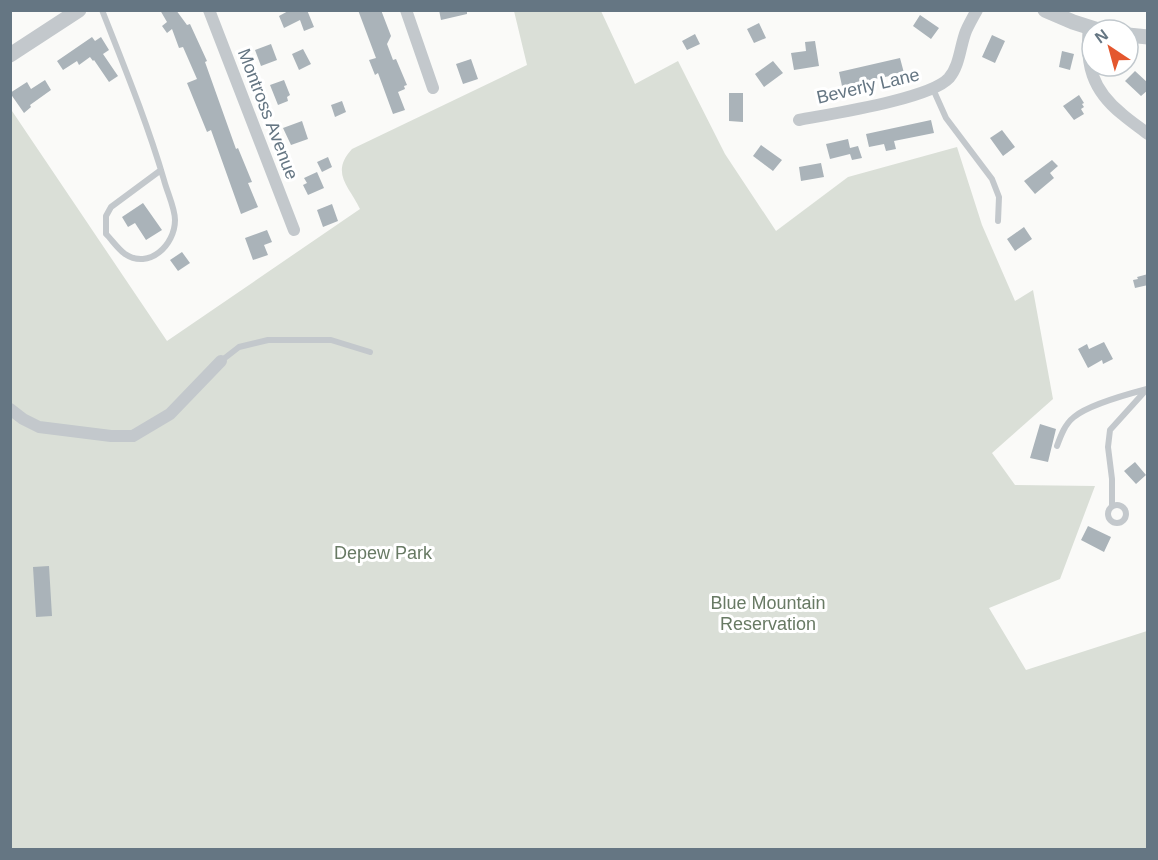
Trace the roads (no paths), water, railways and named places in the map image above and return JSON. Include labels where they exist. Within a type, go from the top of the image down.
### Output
[{"type":"street","points":[[10,55],[79,10]]},
{"type":"street","name":"Montross Avenue","points":[[209,10],[294,230]]},
{"type":"street","points":[[406,10],[432,88]]},
{"type":"street","name":"Beverly Lane","points":[[799,120],[904,98],[933,89],[948,79],[955,69],[966,32],[975,14],[961,10]]},
{"type":"street","points":[[1045,10],[1080,24]]},
{"type":"street","points":[[1093,78],[1109,102],[1148,134]]},
{"type":"street","points":[[10,409],[22,419],[39,427],[111,436],[133,436],[170,414],[221,361]]},
{"type":"lane","points":[[102,10],[134,90],[161,170],[175,219],[170,242],[155,255],[140,259],[126,254],[106,234],[106,216],[111,207],[161,170]]},
{"type":"lane","points":[[933,89],[946,118],[990,174],[999,197],[998,221]]},
{"type":"lane","points":[[221,361],[239,347],[268,340],[331,340],[370,352]]},
{"type":"lane","points":[[1057,446],[1065,427],[1081,412],[1147,389]]},
{"type":"lane","points":[[1112,506],[1109,434],[1115,423],[1147,389]]},
{"type":"park label","name":"Depew Park","points":[[383,553]]},
{"type":"park label","name":"Blue Mountain Reservation","points":[[768,613]]}]
